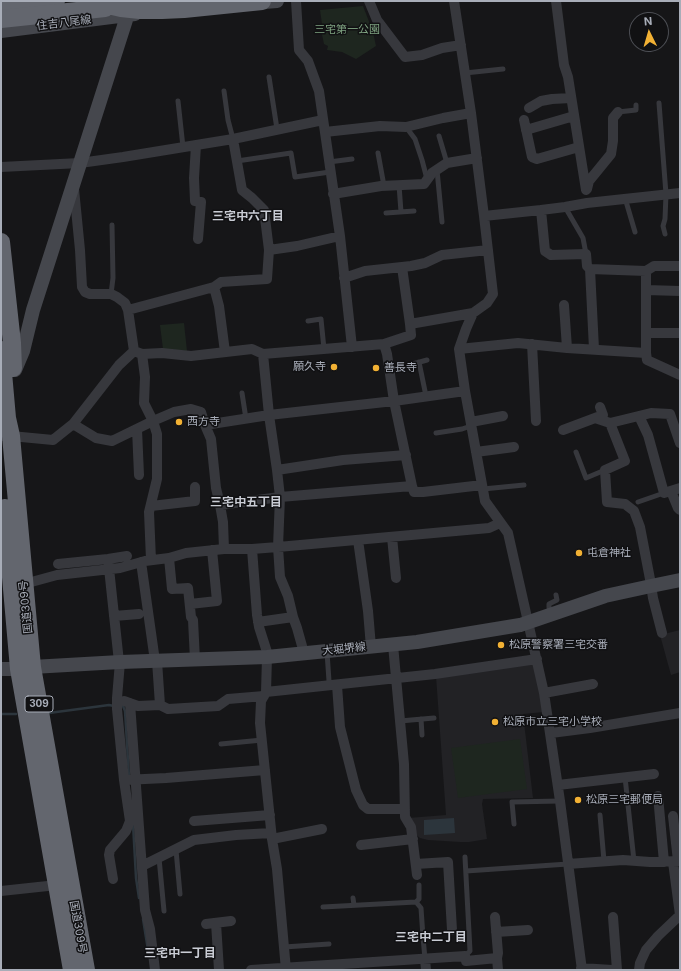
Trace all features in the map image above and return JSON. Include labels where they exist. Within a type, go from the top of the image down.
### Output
[{"type":"highway","points":[[1,3],[23,1]]},
{"type":"highway","points":[[1,7],[56,1]]},
{"type":"highway","points":[[90,1],[121,8],[162,10],[262,1]]},
{"type":"highway","points":[[1,19],[168,1]]},
{"type":"highway","name":"国道309号","points":[[1,242],[12,343],[16,427],[6,436],[24,584],[17,668],[86,970]]},
{"type":"highway","points":[[1,350],[7,418],[6,436]]},
{"type":"highway","name":"国道309号","points":[[1,465],[17,668],[72,970]]},
{"type":"main road","points":[[13,374],[23,351],[33,310],[132,1]]},
{"type":"main road","name":"住吉八尾線","points":[[1,31],[128,15],[277,1]]},
{"type":"main road","points":[[8,312],[23,314],[33,310]]},
{"type":"main road","name":"大堀堺線","points":[[17,668],[120,662],[267,657],[417,642],[520,625],[604,596],[680,580]]},
{"type":"street","points":[[296,1],[300,50],[308,61],[319,91],[340,236],[352,348]]},
{"type":"street","points":[[369,1],[377,20],[405,57],[422,55],[442,48],[461,45]]},
{"type":"street","points":[[410,324],[473,313],[488,304],[493,294],[477,158],[454,1]]},
{"type":"street","points":[[556,1],[564,65],[568,77],[586,190],[586,203]]},
{"type":"street","points":[[529,108],[541,101],[571,98]]},
{"type":"street","points":[[586,190],[589,181],[611,154],[613,118],[618,112]]},
{"type":"street","points":[[325,132],[380,126],[406,127],[471,113]]},
{"type":"street","points":[[574,116],[525,125],[532,158],[537,159],[579,147]]},
{"type":"street","points":[[1,167],[80,162],[123,157],[233,139],[323,120]]},
{"type":"street","points":[[128,310],[214,287],[221,282],[267,279],[269,250],[264,210],[242,190],[233,139]]},
{"type":"street","points":[[196,145],[194,178],[195,201],[201,202],[198,239]]},
{"type":"street","points":[[333,194],[384,186],[424,184],[432,173],[446,163],[477,158]]},
{"type":"street","points":[[73,184],[80,250],[82,287],[85,292],[90,294],[110,294],[125,303],[145,378],[144,403],[153,421],[157,434],[157,479],[149,512],[146,561],[160,705]]},
{"type":"street","points":[[484,216],[565,207],[625,198],[680,193]]},
{"type":"street","points":[[541,210],[545,252],[551,255],[586,254],[587,266],[590,269],[594,349]]},
{"type":"street","points":[[269,250],[297,246],[340,236]]},
{"type":"street","points":[[344,278],[365,271],[425,263],[442,255],[488,250]]},
{"type":"street","points":[[590,269],[646,271],[654,266],[680,266]]},
{"type":"street","points":[[6,436],[53,440],[73,424],[119,365],[138,353],[162,352],[191,356],[252,349],[263,354],[352,348],[384,344],[411,335],[402,267]]},
{"type":"street","points":[[646,271],[647,360],[680,375]]},
{"type":"street","points":[[214,287],[219,306],[225,352]]},
{"type":"street","points":[[646,290],[680,292]]},
{"type":"street","points":[[564,305],[567,348]]},
{"type":"street","points":[[473,313],[459,349],[465,391],[485,501],[508,532],[544,693],[558,786],[581,969],[612,970]]},
{"type":"street","points":[[646,332],[680,333]]},
{"type":"street","points":[[459,349],[518,343],[646,353]]},
{"type":"street","points":[[384,344],[387,354],[394,401],[414,492],[482,487]]},
{"type":"street","points":[[532,344],[536,421]]},
{"type":"street","points":[[263,354],[268,415],[280,497],[278,547],[280,577],[288,596],[304,654]]},
{"type":"street","points":[[205,425],[268,415],[394,401],[465,391]]},
{"type":"street","points":[[563,430],[603,415],[600,407]]},
{"type":"street","points":[[73,424],[96,438],[112,441],[174,412],[191,409],[201,412],[211,439],[216,488],[223,522],[224,549]]},
{"type":"street","points":[[595,418],[610,423],[652,412],[670,414],[680,443]]},
{"type":"street","points":[[471,424],[503,416]]},
{"type":"street","points":[[639,416],[680,510]]},
{"type":"street","points":[[610,423],[625,461],[605,470],[607,502],[625,504],[634,511],[640,527],[653,598],[662,633]]},
{"type":"street","points":[[137,428],[139,475]]},
{"type":"street","points":[[476,452],[514,447]]},
{"type":"street","points":[[277,470],[343,460],[406,455]]},
{"type":"street","points":[[220,505],[280,497],[412,486]]},
{"type":"street","points":[[151,506],[194,501],[195,487]]},
{"type":"street","points":[[58,564],[108,564],[120,568],[186,553],[224,549],[278,547],[489,528],[500,523]]},
{"type":"street","points":[[392,537],[396,578]]},
{"type":"street","points":[[358,540],[368,611],[371,647]]},
{"type":"street","points":[[252,549],[258,622],[267,652],[265,694],[261,701],[260,723],[277,869],[286,969]]},
{"type":"street","points":[[190,604],[217,601],[212,550]]},
{"type":"street","points":[[24,584],[108,564],[127,556]]},
{"type":"street","points":[[169,558],[172,589],[188,588],[191,617],[193,620],[195,660]]},
{"type":"street","points":[[108,564],[120,662],[117,702],[124,780],[130,821],[126,831],[110,850],[109,855],[113,879]]},
{"type":"street","points":[[114,616],[139,614]]},
{"type":"street","points":[[258,622],[293,617]]},
{"type":"street","points":[[392,645],[404,764],[405,817],[411,827],[418,880]]},
{"type":"street","points":[[117,702],[130,702],[138,706],[160,705],[168,709],[218,706],[228,700],[333,683],[435,674],[537,659]]},
{"type":"street","points":[[333,683],[340,727],[356,790],[363,805],[368,809],[405,809]]},
{"type":"street","points":[[544,693],[594,684]]},
{"type":"street","points":[[130,702],[145,910],[150,928],[155,970]]},
{"type":"street","points":[[551,734],[680,713]]},
{"type":"street","points":[[124,780],[265,770]]},
{"type":"street","points":[[558,786],[654,774]]},
{"type":"street","points":[[658,796],[674,861]]},
{"type":"street","points":[[194,822],[270,815]]},
{"type":"street","points":[[639,970],[640,963],[646,950],[680,915],[674,861],[673,816]]},
{"type":"street","points":[[234,818],[236,835]]},
{"type":"street","points":[[142,866],[194,840],[236,835],[272,836],[322,829]]},
{"type":"street","points":[[361,845],[412,840]]},
{"type":"street","points":[[568,864],[623,860],[650,862],[674,861]]},
{"type":"street","points":[[416,864],[448,862],[452,930]]},
{"type":"street","points":[[1,891],[57,885]]},
{"type":"street","points":[[495,917],[498,970]]},
{"type":"street","points":[[613,917],[617,970]]},
{"type":"street","points":[[219,970],[211,923],[231,921]]},
{"type":"street","points":[[496,932],[528,930]]},
{"type":"street","points":[[251,970],[286,969],[425,959],[466,962],[497,958]]},
{"type":"street","points":[[425,959],[426,970]]},
{"type":"lane","points":[[465,74],[503,69]]},
{"type":"lane","points":[[269,77],[277,129]]},
{"type":"lane","points":[[224,91],[228,120],[233,139]]},
{"type":"lane","points":[[178,101],[183,147]]},
{"type":"lane","points":[[659,103],[666,194],[665,218],[663,226],[666,234]]},
{"type":"lane","points":[[618,112],[636,110],[636,105]]},
{"type":"lane","points":[[406,127],[415,140],[427,180]]},
{"type":"lane","points":[[439,136],[446,163]]},
{"type":"lane","points":[[237,162],[291,153],[295,177],[352,159]]},
{"type":"lane","points":[[378,154],[384,186]]},
{"type":"lane","points":[[436,170],[442,222]]},
{"type":"lane","points":[[399,185],[401,212]]},
{"type":"lane","points":[[625,198],[635,232]]},
{"type":"lane","points":[[565,207],[583,238],[586,254]]},
{"type":"lane","points":[[386,213],[414,212]]},
{"type":"lane","points":[[110,294],[113,278],[112,224]]},
{"type":"lane","points":[[308,320],[321,319],[324,349]]},
{"type":"lane","points":[[410,365],[427,360]]},
{"type":"lane","points":[[419,362],[426,396]]},
{"type":"lane","points":[[242,393],[246,419]]},
{"type":"lane","points":[[436,433],[462,429],[471,424]]},
{"type":"lane","points":[[576,452],[586,478],[605,470]]},
{"type":"lane","points":[[482,487],[524,485]]},
{"type":"lane","points":[[638,502],[672,491]]},
{"type":"lane","points":[[550,615],[549,607],[550,604],[557,600],[556,595]]},
{"type":"lane","points":[[326,651],[333,683]]},
{"type":"lane","points":[[400,721],[434,718]]},
{"type":"lane","points":[[420,719],[422,735]]},
{"type":"lane","points":[[221,744],[262,740]]},
{"type":"lane","points":[[625,777],[634,861]]},
{"type":"lane","points":[[514,824],[512,802],[560,801]]},
{"type":"lane","points":[[600,815],[604,861]]},
{"type":"lane","points":[[176,850],[180,894]]},
{"type":"lane","points":[[465,857],[470,951],[466,962]]},
{"type":"lane","points":[[159,858],[164,911]]},
{"type":"lane","points":[[466,871],[568,864]]},
{"type":"lane","points":[[416,902],[419,898],[418,880]]},
{"type":"lane","points":[[353,898],[354,906]]},
{"type":"lane","points":[[323,907],[416,902]]},
{"type":"lane","points":[[416,902],[421,908],[425,959]]},
{"type":"lane","points":[[284,947],[329,944]]},
{"type":"shaded area","points":[[680,630],[680,672],[671,675],[660,635]]},
{"type":"shaded area","points":[[534,661],[544,712],[523,714],[533,798],[483,799],[482,804],[487,839],[460,842],[420,838],[415,834],[408,818],[446,815],[436,676]]},
{"type":"shaded area","points":[[454,818],[455,833],[424,835],[424,820]]},
{"type":"green space","name":"三宅第一公園","points":[[363,6],[373,32],[376,46],[356,59],[342,52],[327,50],[328,46],[324,44],[320,25],[322,24],[320,10]]},
{"type":"green space","points":[[184,323],[187,351],[163,349],[160,325]]},
{"type":"green space","points":[[520,739],[527,789],[458,798],[451,748]]},
{"type":"waterway","points":[[49,713],[109,705],[114,706]]},
{"type":"waterway","points":[[119,706],[123,706],[125,711],[129,777]]},
{"type":"waterway","points":[[1,714],[16,714]]},
{"type":"waterway","points":[[133,824],[136,878],[139,898]]},
{"type":"waterway","points":[[143,919],[148,950]]},
{"type":"place","name":"願久寺","points":[[334,367]]},
{"type":"place","name":"善長寺","points":[[376,368]]},
{"type":"place","name":"西方寺","points":[[179,422]]},
{"type":"place","name":"屯倉神社","points":[[579,553]]},
{"type":"place","name":"松原警察署三宅交番","points":[[501,645]]},
{"type":"place","name":"松原市立三宅小学校","points":[[495,722]]},
{"type":"place","name":"松原三宅郵便局","points":[[578,800]]},
{"type":"district","name":"三宅中六丁目","points":[[248,216]]},
{"type":"district","name":"三宅中五丁目","points":[[246,502]]},
{"type":"district","name":"三宅中二丁目","points":[[431,937]]},
{"type":"district","name":"三宅中一丁目","points":[[180,953]]}]
